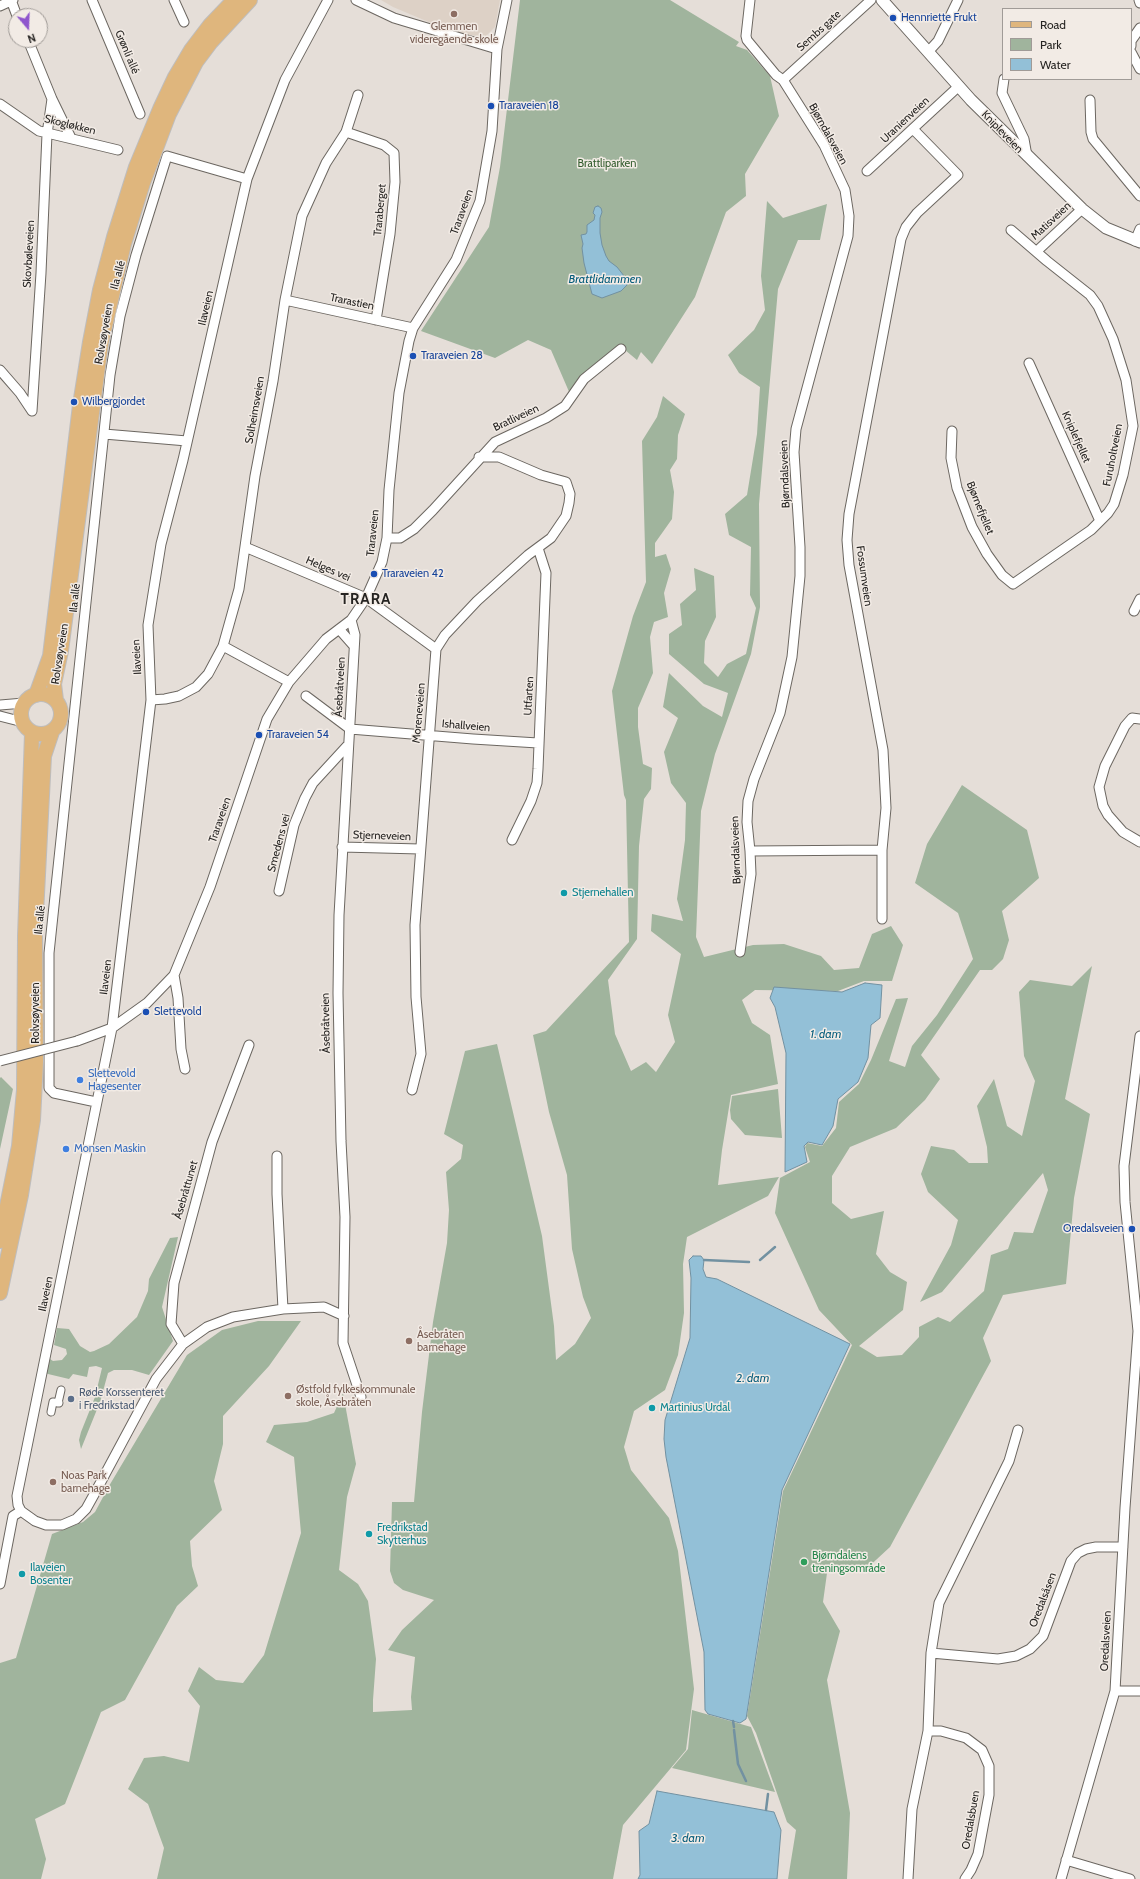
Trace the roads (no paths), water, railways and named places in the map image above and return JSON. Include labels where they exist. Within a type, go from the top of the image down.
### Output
[{"type":"main road","name":"Rolvsøyveien","points":[[36,695],[50,656],[89,349],[100,290],[114,237],[136,167],[175,77],[191,50],[234,0]]},
{"type":"main road","name":"Rolvsøyveien","points":[[56,700],[54,684],[61,651],[101,344],[124,244],[143,183],[173,108],[196,62],[211,42],[250,0]]},
{"type":"main road","points":[[36,695],[46,695],[56,700],[60,706],[61,720],[52,732],[42,735],[32,733],[23,722],[21,713],[24,703],[36,695]]},
{"type":"main road","name":"Rolvsøyveien","points":[[0,1293],[21,1195],[33,1120],[36,1061],[35,934],[43,763],[52,732]]},
{"type":"main road","name":"Rolvsøyveien","points":[[0,1242],[19,1146],[24,1090],[24,936],[32,733]]},
{"type":"street","points":[[0,6],[12,0]]},
{"type":"street","name":"Grønli allé","points":[[92,0],[140,114]]},
{"type":"street","points":[[174,0],[184,22]]},
{"type":"street","name":"Ilaveien","points":[[21,1511],[18,1505],[17,1496],[112,1028],[152,700],[148,626],[161,544],[187,441],[247,179],[285,80],[328,0]]},
{"type":"street","points":[[356,0],[394,18],[497,50]]},
{"type":"street","name":"Traraveien","points":[[0,1062],[77,1041],[112,1028],[147,1003],[174,975],[210,887],[267,719],[289,682],[326,639],[352,620],[366,598],[382,562],[387,538],[389,490],[399,393],[413,328],[456,260],[480,201],[486,176],[492,131],[497,50],[507,0]]},
{"type":"street","points":[[750,0],[757,0]]},
{"type":"street","name":"Bjørndalsveien","points":[[740,952],[750,886],[750,851],[747,822],[748,801],[754,778],[780,713],[792,657],[800,576],[800,547],[794,452],[796,429],[848,236],[849,222],[844,190],[824,145],[783,80],[776,75],[747,40],[746,36],[750,0]]},
{"type":"street","name":"Sembs gate","points":[[783,80],[871,0]]},
{"type":"street","name":"Knipleveien","points":[[882,0],[959,86],[1027,156],[1082,209],[1106,228],[1138,241]]},
{"type":"street","points":[[928,52],[938,41],[958,0]]},
{"type":"street","points":[[1132,40],[1140,28]]},
{"type":"street","points":[[31,48],[52,99],[71,138]]},
{"type":"street","points":[[1132,54],[1140,68]]},
{"type":"street","points":[[1004,80],[1002,93],[1024,139],[1027,156]]},
{"type":"street","name":"Uranienveien","points":[[868,171],[959,86]]},
{"type":"street","name":"Solheimsveien","points":[[152,700],[179,696],[196,687],[208,674],[223,646],[239,589],[255,476],[272,385],[285,300],[302,216],[326,163],[346,132],[358,95]]},
{"type":"street","name":"Skovbøleveien","points":[[0,370],[20,393],[32,410],[41,273],[47,134],[52,99]]},
{"type":"street","points":[[1090,100],[1091,132],[1093,139],[1140,196]]},
{"type":"street","name":"Skogløkken","points":[[0,104],[39,131],[118,150]]},
{"type":"street","name":"Fossumveien","points":[[882,919],[882,850],[886,808],[883,750],[848,565],[847,540],[849,514],[901,239],[906,227],[917,213],[958,175],[913,129]]},
{"type":"street","name":"Traraberget","points":[[346,132],[384,145],[394,153],[395,182],[390,234],[376,320]]},
{"type":"street","name":"Ila allé","points":[[96,1102],[54,1093],[49,1088],[48,960],[110,375],[120,316],[136,255],[167,156],[247,179]]},
{"type":"street","name":"Matisveien","points":[[1036,251],[1082,209]]},
{"type":"street","points":[[1138,241],[1140,229]]},
{"type":"street","name":"Furuholtveien","points":[[1011,230],[1090,295],[1098,306],[1113,339],[1126,380],[1133,426],[1123,476],[1114,504],[1091,530],[1013,584]]},
{"type":"street","name":"Trarastien","points":[[285,300],[413,328]]},
{"type":"street","name":"Bratliveien","points":[[387,538],[400,538],[414,529],[443,500],[479,457],[495,442],[546,418],[565,406],[584,379],[621,349]]},
{"type":"street","name":"Kniplefjellet","points":[[1029,362],[1100,521]]},
{"type":"street","name":"Bjørnefjellet","points":[[952,431],[951,458],[957,488],[972,527],[987,554],[1002,575],[1013,584]]},
{"type":"street","points":[[104,434],[187,441]]},
{"type":"street","points":[[436,649],[445,635],[467,612],[528,555],[551,538],[566,516],[570,494],[566,482],[541,475],[499,457],[479,457]]},
{"type":"street","name":"Helges vei","points":[[245,547],[366,598],[436,649]]},
{"type":"street","name":"Utfarten","points":[[512,840],[531,801],[537,783],[546,573],[538,548]]},
{"type":"street","points":[[1134,611],[1140,599]]},
{"type":"street","name":"Åsebråtveien","points":[[352,620],[355,636],[350,729],[347,746],[342,847],[338,993],[341,1141],[345,1217],[343,1343],[361,1397]]},
{"type":"street","name":"Åsebråtveien","points":[[339,629],[354,646]]},
{"type":"street","points":[[223,646],[289,682]]},
{"type":"street","name":"Moreneveien","points":[[412,1090],[421,1054],[416,997],[415,933],[436,649]]},
{"type":"street","points":[[306,696],[350,729]]},
{"type":"street","points":[[0,705],[24,703]]},
{"type":"street","points":[[0,716],[23,722]]},
{"type":"street","points":[[1140,719],[1132,718],[1125,726],[1105,766],[1100,787],[1103,806],[1108,815],[1123,832],[1140,842]]},
{"type":"street","name":"Ishallveien","points":[[350,729],[538,742]]},
{"type":"street","name":"Smedens vei","points":[[279,891],[294,825],[305,798],[313,783],[347,746]]},
{"type":"street","name":"Stjerneveien","points":[[342,847],[420,850]]},
{"type":"street","points":[[750,851],[882,850]]},
{"type":"street","points":[[174,975],[178,998],[181,1049],[185,1069]]},
{"type":"street","name":"Oredalsveien","points":[[1061,1879],[1115,1691],[1123,1548],[1136,1418],[1138,1372],[1136,1264],[1125,1202],[1124,1166],[1140,1036]]},
{"type":"street","name":"Åsebråttunet","points":[[183,1344],[172,1324],[174,1283],[212,1142],[249,1045]]},
{"type":"street","points":[[277,1156],[277,1194],[283,1309]]},
{"type":"street","points":[[0,1584],[13,1516],[21,1511],[35,1521],[46,1525],[62,1525],[76,1520],[86,1508],[96,1491],[156,1379],[183,1344],[199,1332],[218,1322],[246,1314],[283,1309],[324,1307],[344,1316]]},
{"type":"street","points":[[51,1412],[53,1402],[59,1403],[61,1390]]},
{"type":"street","points":[[908,1879],[912,1809],[928,1732],[931,1653],[939,1603],[1009,1460],[1018,1430]]},
{"type":"street","name":"Oredalsåsen","points":[[931,1653],[998,1659],[1016,1656],[1030,1649],[1043,1636],[1071,1561],[1078,1553],[1086,1549],[1096,1547],[1123,1548]]},
{"type":"street","points":[[1115,1691],[1140,1691]]},
{"type":"street","name":"Oredalsbuen","points":[[928,1732],[941,1731],[966,1738],[982,1750],[989,1766],[989,1795],[978,1854],[965,1879]]},
{"type":"street","points":[[1066,1860],[1130,1879]]},
{"type":"water","name":"Brattlidammen","points":[[598,206],[601,208],[602,212],[600,218],[600,233],[606,256],[628,281],[627,285],[621,291],[602,298],[592,294],[584,263],[581,235],[586,234],[587,225],[594,220],[595,215],[593,213],[595,207]]},
{"type":"water","name":"1. dam","points":[[865,983],[882,985],[880,1018],[871,1025],[868,1058],[858,1082],[838,1099],[833,1126],[822,1145],[808,1142],[804,1146],[807,1162],[785,1172],[786,1053],[775,1007],[770,998],[774,987],[842,992]]},
{"type":"water","name":"2. dam","points":[[693,1256],[701,1256],[704,1260],[703,1269],[706,1277],[717,1279],[850,1344],[782,1490],[746,1719],[740,1723],[708,1714],[705,1710],[704,1652],[666,1457],[664,1439],[665,1420],[690,1338],[691,1278],[689,1260]]},
{"type":"water","name":"3. dam","points":[[657,1791],[774,1812],[781,1830],[777,1879],[638,1879],[640,1875],[639,1831],[649,1824]]},
{"type":"waterway","points":[[760,1260],[775,1247]]},
{"type":"waterway","points":[[704,1260],[749,1262]]},
{"type":"waterway","points":[[733,1721],[734,1727]]},
{"type":"waterway","points":[[734,1730],[738,1764],[746,1781]]},
{"type":"waterway","points":[[766,1810],[768,1794]]},
{"type":"place","name":"Glemmen videregående skole","points":[[454,14]]},
{"type":"place","name":"Hennriette Frukt","points":[[893,18]]},
{"type":"place","name":"Traraveien 18","points":[[491,106]]},
{"type":"place","name":"Traraveien 28","points":[[413,356]]},
{"type":"place","name":"Wilbergjordet","points":[[74,402]]},
{"type":"place","name":"Traraveien 42","points":[[374,574]]},
{"type":"place","name":"Traraveien 54","points":[[259,735]]},
{"type":"place","name":"Stjernehallen","points":[[564,893]]},
{"type":"place","name":"Slettevold","points":[[146,1012]]},
{"type":"place","name":"Slettevold Hagesenter","points":[[80,1080]]},
{"type":"place","name":"Monsen Maskin","points":[[66,1149]]},
{"type":"place","name":"Oredalsveien","points":[[1132,1229]]},
{"type":"place","name":"Åsebråten barnehage","points":[[409,1341]]},
{"type":"place","name":"Østfold fylkeskommunale skole, Åsebråten","points":[[288,1396]]},
{"type":"place","name":"Røde Korssenteret i Fredrikstad","points":[[71,1399]]},
{"type":"place","name":"Martinius Urdal","points":[[652,1408]]},
{"type":"place","name":"Noas Park barnehage","points":[[53,1482]]},
{"type":"place","name":"Fredrikstad Skytterhus","points":[[369,1534]]},
{"type":"place","name":"Bjørndalens treningsområde","points":[[804,1562]]},
{"type":"place","name":"Ilaveien Bosenter","points":[[22,1574]]},
{"type":"district","name":"TRARA","points":[[366,600]]},
{"type":"park label","name":"Brattliparken","points":[[607,164]]}]
